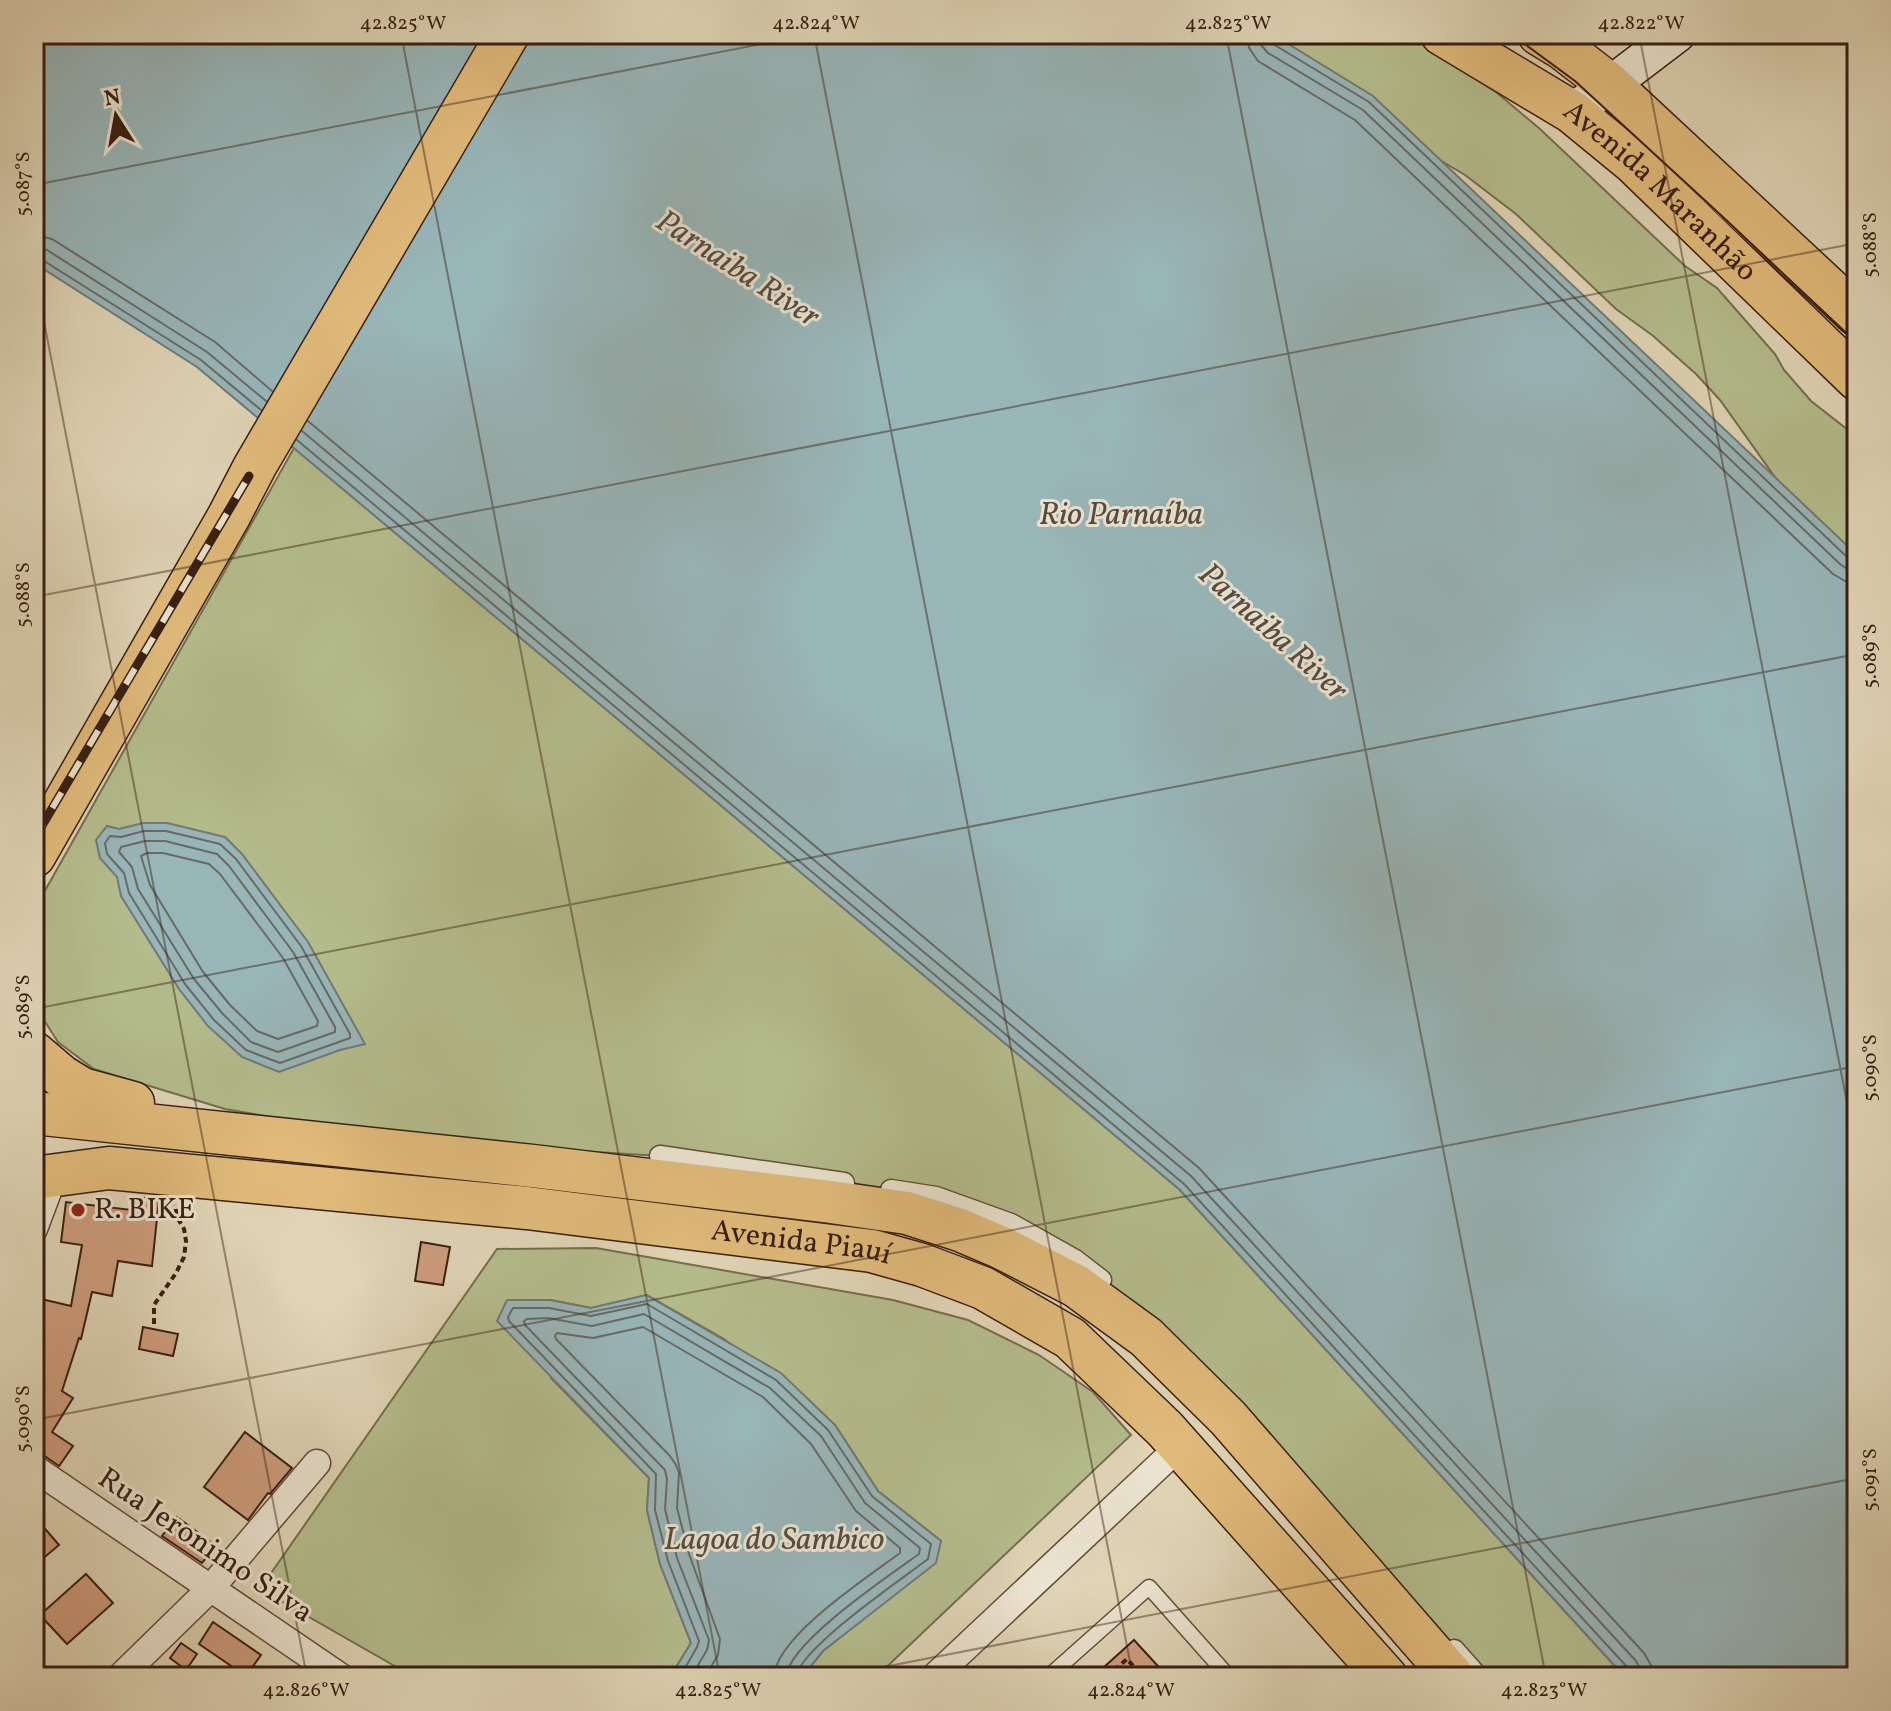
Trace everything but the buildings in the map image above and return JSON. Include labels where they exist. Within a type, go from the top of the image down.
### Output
[{"type":"main road","points":[[34,856],[249,476],[508,34]]},
{"type":"main road","name":"Avenida Maranhão","points":[[1442,34],[1572,112],[1633,162],[1857,379]]},
{"type":"main road","name":"Avenida Maranhão","points":[[1539,34],[1610,85],[1857,315]]},
{"type":"main road","points":[[1572,112],[1677,34]]},
{"type":"main road","name":"Avenida Piauí","points":[[34,1053],[82,1089],[254,1136]]},
{"type":"main road","name":"Avenida Piauí","points":[[34,1113],[831,1202],[907,1213],[960,1230],[1076,1286],[1146,1337],[1228,1418],[1453,1677]]},
{"type":"main road","name":"Avenida Piauí","points":[[41,1171],[109,1168],[527,1208],[872,1251],[922,1265],[983,1288],[1070,1338],[1165,1429],[1384,1676]]},
{"type":"street","points":[[660,1156],[936,1197],[1011,1224],[1075,1260],[1139,1309],[1206,1371],[1478,1677]]},
{"type":"street","points":[[34,1229],[41,1171]]},
{"type":"street","points":[[934,1677],[1180,1446]]},
{"type":"street","points":[[120,1677],[210,1589],[317,1463]]},
{"type":"street","name":"Rua Jeronimo Silva","points":[[34,1468],[341,1677]]},
{"type":"lane","points":[[1048,1677],[1149,1587],[1229,1677]]},
{"type":"path","points":[[154,1324],[154,1305],[176,1273],[184,1257],[186,1241],[177,1217],[170,1175]]},
{"type":"path","points":[[1107,1677],[1127,1659],[1143,1677]]},
{"type":"green space","points":[[1227,34],[1406,34],[1496,92],[1540,129],[1685,266],[1717,288],[1811,401],[1857,437],[1857,569],[1804,518],[1720,400],[1696,374],[1652,335],[1616,309],[1516,214],[1465,175]]},
{"type":"green space","points":[[294,448],[1179,1189],[1625,1677],[1478,1677],[1139,1309],[660,1156],[404,1140],[225,1109],[94,1069],[58,1042],[35,1006],[34,999],[34,925],[42,896]]},
{"type":"green space","points":[[596,1248],[893,1300],[968,1320],[1039,1355],[1093,1392],[1131,1435],[876,1677],[802,1677],[823,1651],[871,1612],[941,1541],[878,1491],[835,1425],[724,1339],[647,1295],[591,1308],[550,1300],[551,1378],[649,1478],[647,1510],[660,1564],[691,1643],[670,1677],[414,1677],[260,1589],[497,1249]]},
{"type":"water","name":"Rio Parnaíba","points":[[34,34],[1272,34],[1373,96],[1857,555],[1857,1677],[1625,1677],[1179,1189],[197,367],[34,263]]},
{"type":"water","points":[[143,823],[167,823],[225,837],[242,854],[308,942],[365,1044],[279,1072],[242,1057],[208,1026],[179,989],[121,896],[117,877],[100,858],[96,840],[107,826],[119,829]]},
{"type":"water","name":"Lagoa do Sambico","points":[[646,1295],[781,1373],[835,1425],[878,1491],[941,1541],[936,1563],[823,1651],[802,1677],[670,1677],[691,1643],[660,1564],[647,1510],[649,1478],[497,1321],[507,1300],[550,1300],[591,1308]]},
{"type":"tram line","points":[[1511,34],[1575,81],[1857,343]]},
{"type":"railway","points":[[34,839],[249,476]]},
{"type":"place","name":"R. BIKE","points":[[78,1210]]},
{"type":"water label","name":"Parnaiba River","points":[[737,270]]},
{"type":"water label","name":"Parnaiba River","points":[[1272,633]]}]
